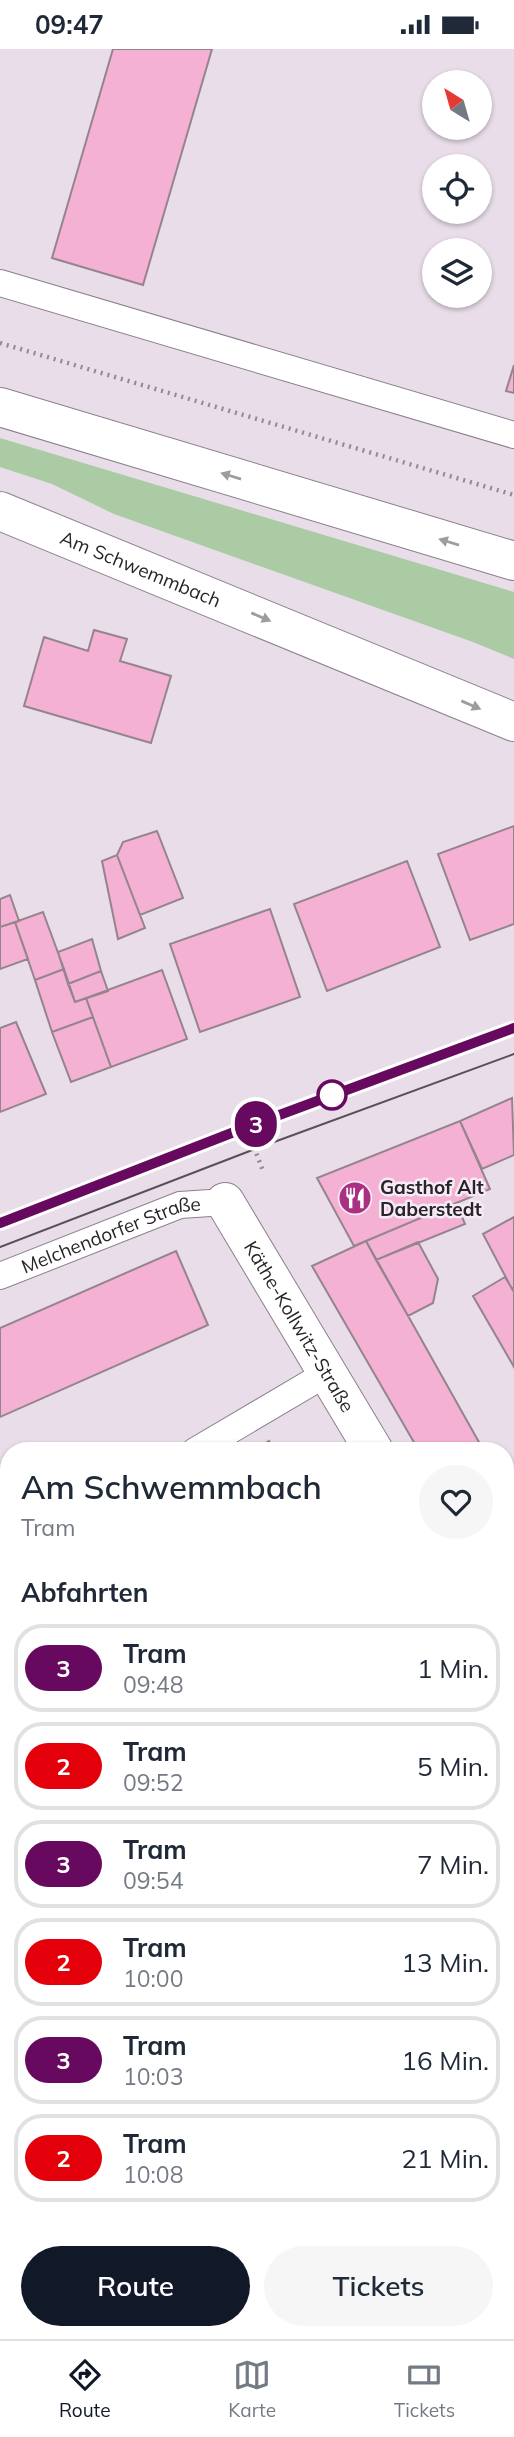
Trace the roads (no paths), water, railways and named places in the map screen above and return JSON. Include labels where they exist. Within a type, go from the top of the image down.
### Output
[{"type":"main road","points":[[0,407],[514,562]]},
{"type":"main road","name":"Am Schwemmbach","points":[[0,511],[514,722]]},
{"type":"main road","name":"Käthe-Kollwitz-Straße","points":[[225,1202],[369,1442]]},
{"type":"lane","points":[[0,283],[514,435]]},
{"type":"lane","name":"Melchendorfer Straße","points":[[0,1276],[180,1205],[225,1202]]},
{"type":"lane","points":[[210,1442],[328,1373]]},
{"type":"tram line","points":[[0,1223],[247,1127],[514,1028]]},
{"type":"tram line","name":"3","points":[[0,1223],[247,1127],[514,1028]]},
{"type":"tram line","points":[[0,1247],[255,1149],[514,1054]]},
{"type":"place","name":"Gasthof Alt Daberstedt","points":[[355,1198]]}]
